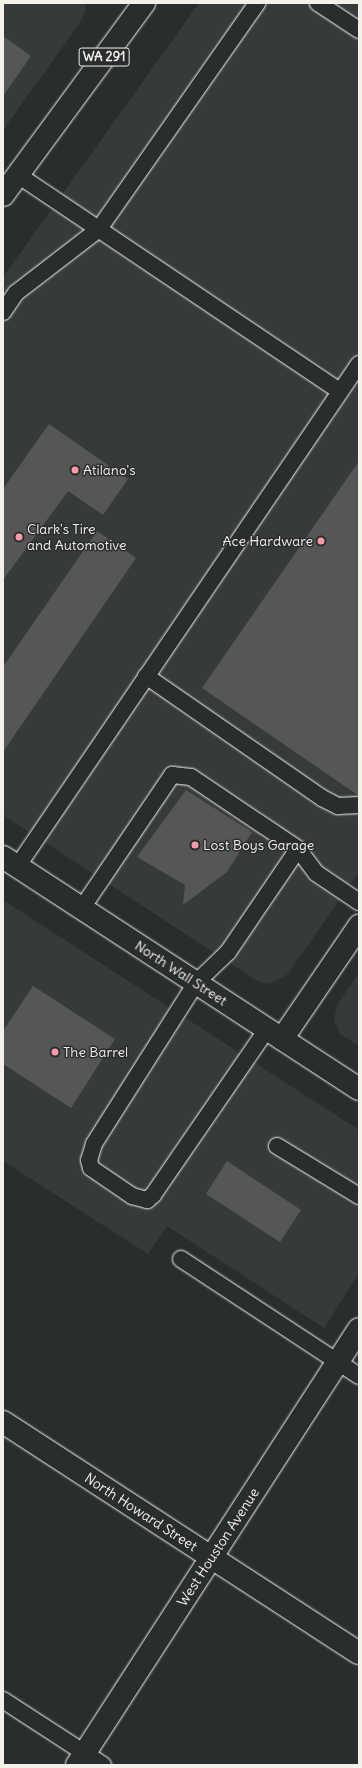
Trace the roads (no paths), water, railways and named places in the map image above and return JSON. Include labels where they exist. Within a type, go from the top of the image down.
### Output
[{"type":"street","name":"WA 291","points":[[3,195],[144,3]]},
{"type":"street","name":"North Wall Street","points":[[10,862],[359,1089]]},
{"type":"street","points":[[275,1034],[359,926]]},
{"type":"street","name":"West Houston Avenue","points":[[81,1759],[359,1329]]},
{"type":"street","name":"North Howard Street","points":[[3,1422],[359,1653]]},
{"type":"lane","points":[[3,312],[16,293],[99,229],[257,3]]},
{"type":"lane","points":[[318,3],[359,30]]},
{"type":"lane","points":[[18,175],[340,391]]},
{"type":"lane","points":[[10,862],[146,676],[359,364]]},
{"type":"lane","points":[[146,676],[322,798],[338,806],[359,806]]},
{"type":"lane","points":[[82,908],[172,775],[191,777],[298,848],[316,873],[359,902]]},
{"type":"lane","points":[[275,1034],[153,1195],[147,1200],[132,1196],[91,1168],[91,1151],[196,983],[228,952],[298,848]]},
{"type":"lane","points":[[277,1146],[359,1196]]},
{"type":"lane","points":[[181,1259],[359,1376]]},
{"type":"lane","points":[[3,1700],[81,1759],[104,1765]]},
{"type":"place","name":"Atilano's","points":[[75,470]]},
{"type":"place","name":"Clark's Tire and Automotive","points":[[19,537]]},
{"type":"place","name":"Ace Hardware","points":[[321,541]]},
{"type":"place","name":"Lost Boys Garage","points":[[195,845]]},
{"type":"place","name":"The Barrel","points":[[55,1052]]}]
